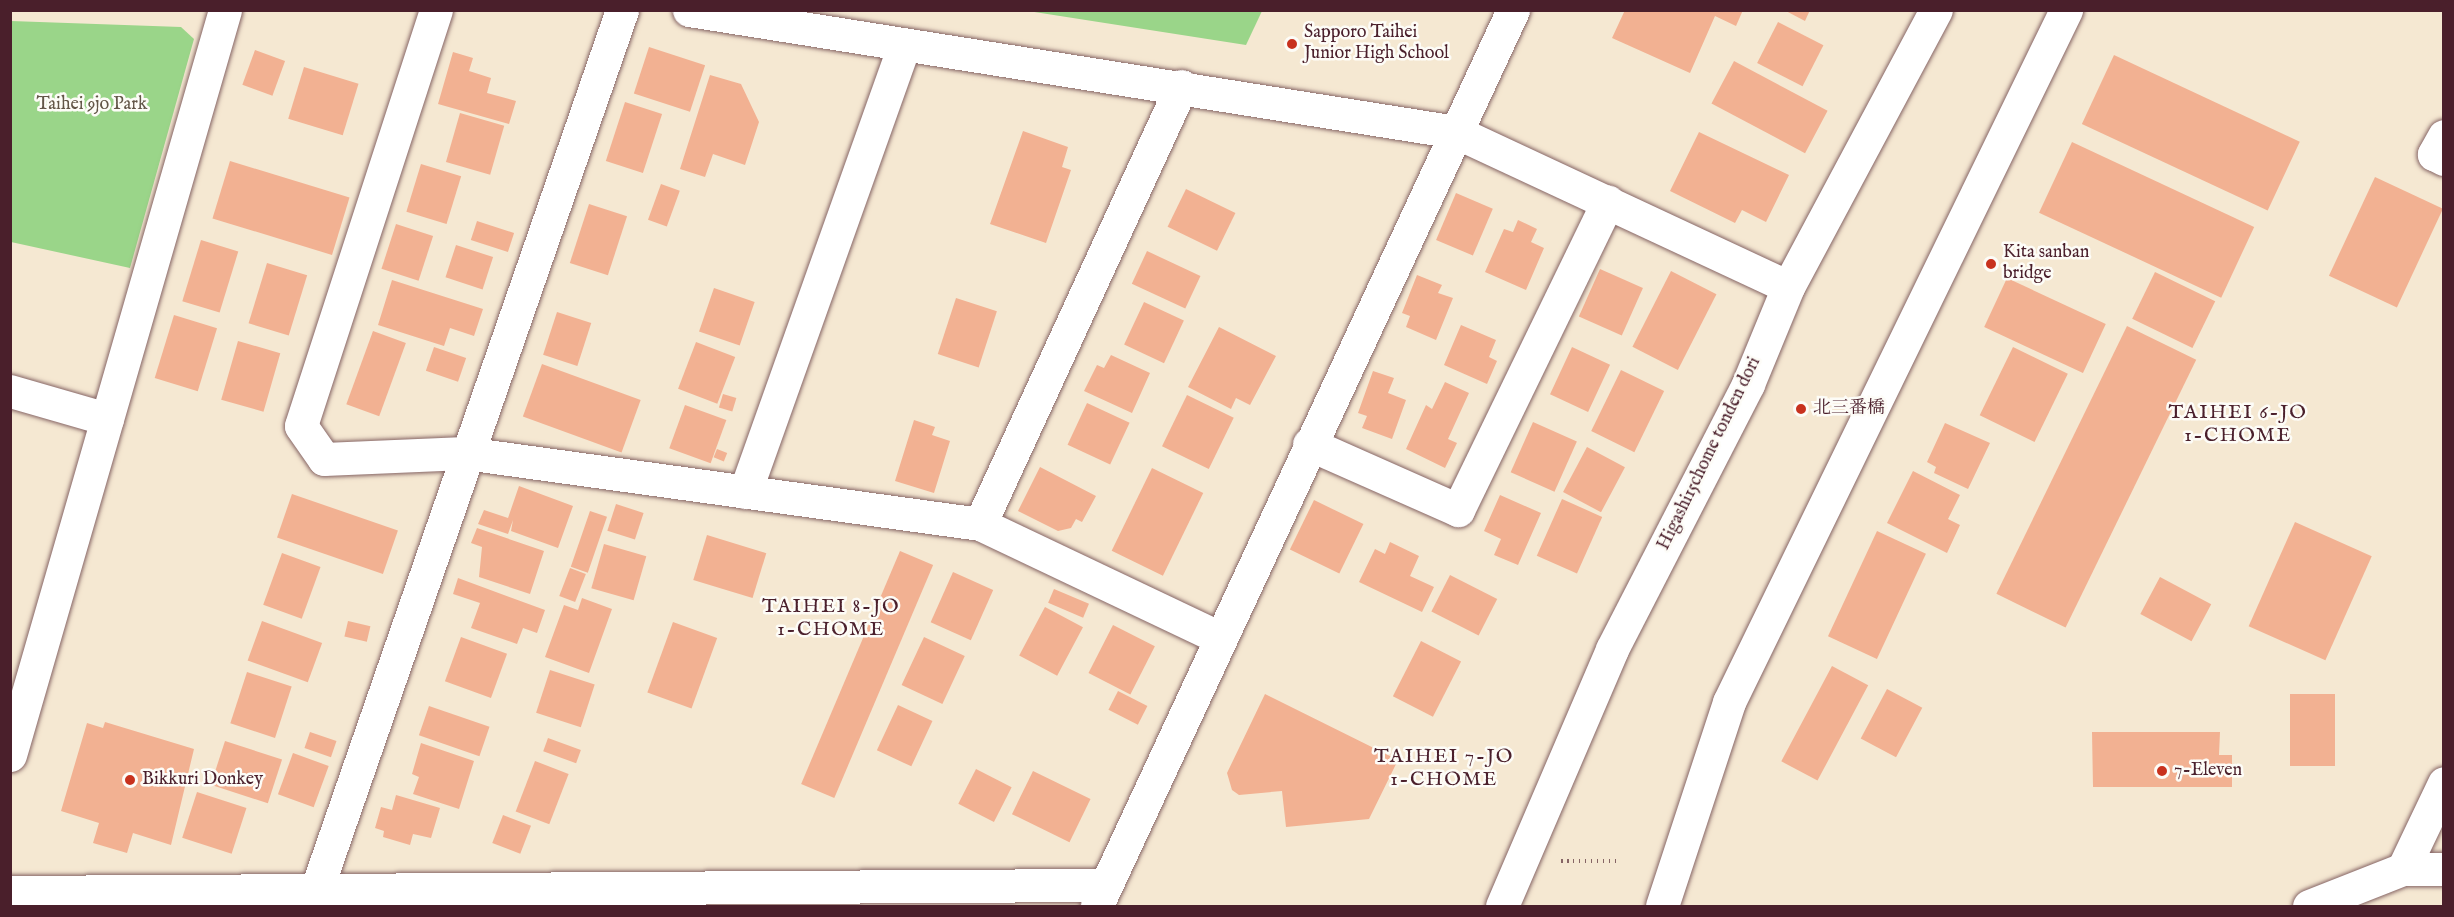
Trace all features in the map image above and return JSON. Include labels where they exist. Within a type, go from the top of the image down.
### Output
[{"type":"street","points":[[10,755],[225,10]]},
{"type":"street","points":[[436,10],[301,426],[324,459],[465,453],[980,524],[1218,637]]},
{"type":"street","points":[[317,888],[465,453],[622,10]]},
{"type":"street","points":[[689,10],[1181,86],[1456,132],[1788,287]]},
{"type":"street","points":[[10,892],[317,888],[1099,896],[1218,637],[1513,10]]},
{"type":"street","name":"Higashi15chome tonden dori","points":[[1502,906],[1612,649],[1748,384],[1788,287],[1936,10]]},
{"type":"street","points":[[1662,906],[1730,702],[2066,10]]},
{"type":"street","points":[[745,492],[904,45]]},
{"type":"street","points":[[980,524],[1181,86]]},
{"type":"street","points":[[2444,136],[2434,154],[2444,159]]},
{"type":"street","points":[[1309,444],[1458,510],[1608,201]]},
{"type":"street","points":[[10,391],[107,419]]},
{"type":"street","points":[[2403,869],[2444,783]]},
{"type":"street","points":[[2309,906],[2403,869],[2444,869]]},
{"type":"path","points":[[1560,861],[1617,861]]},
{"type":"green space","points":[[1262,10],[1246,45],[1028,11]]},
{"type":"green space","name":"Taihei 9jo Park","points":[[11,21],[181,27],[194,39],[130,268],[11,242]]},
{"type":"building","points":[[1625,10],[1743,10],[1736,26],[1715,16],[1690,73],[1612,38]]},
{"type":"building","points":[[1784,10],[1810,10],[1805,21]]},
{"type":"building","points":[[1778,22],[1823,45],[1803,86],[1757,63]]},
{"type":"building","points":[[649,47],[705,65],[690,112],[634,94]]},
{"type":"building","points":[[255,50],[285,61],[272,96],[242,85]]},
{"type":"building","points":[[453,52],[473,58],[469,71],[491,78],[487,93],[516,101],[509,124],[438,104]]},
{"type":"building","points":[[2114,55],[2300,142],[2268,211],[2082,124]]},
{"type":"building","points":[[1734,61],[1828,111],[1805,153],[1711,103]]},
{"type":"building","points":[[304,67],[359,84],[343,135],[288,119]]},
{"type":"building","points":[[710,75],[741,84],[759,122],[745,165],[713,154],[705,177],[680,169]]},
{"type":"building","points":[[625,102],[662,114],[643,173],[606,161]]},
{"type":"building","points":[[460,113],[504,126],[490,175],[446,162]]},
{"type":"building","points":[[1023,131],[1068,147],[1062,167],[1071,170],[1046,243],[990,224]]},
{"type":"building","points":[[1699,132],[1789,175],[1766,222],[1742,210],[1735,223],[1670,191]]},
{"type":"building","points":[[2072,142],[2254,227],[2221,298],[2039,213]]},
{"type":"building","points":[[230,161],[350,198],[332,255],[212,218]]},
{"type":"building","points":[[421,164],[461,176],[447,224],[406,212]]},
{"type":"building","points":[[2375,177],[2443,209],[2397,307],[2329,276]]},
{"type":"building","points":[[661,184],[680,191],[667,227],[648,220]]},
{"type":"building","points":[[1186,189],[1235,213],[1217,251],[1168,227]]},
{"type":"building","points":[[1456,193],[1493,209],[1473,256],[1436,240]]},
{"type":"building","points":[[589,204],[627,216],[608,275],[570,263]]},
{"type":"building","points":[[1518,220],[1537,229],[1531,242],[1544,248],[1526,290],[1485,272],[1504,229],[1513,232]]},
{"type":"building","points":[[477,221],[514,233],[508,252],[471,240]]},
{"type":"building","points":[[396,224],[433,236],[419,281],[381,269]]},
{"type":"building","points":[[201,240],[238,251],[220,313],[182,301]]},
{"type":"building","points":[[456,245],[493,257],[483,289],[445,277]]},
{"type":"building","points":[[1147,251],[1200,276],[1185,309],[1132,284]]},
{"type":"building","points":[[267,263],[307,275],[289,336],[249,323]]},
{"type":"building","points":[[1600,269],[1643,288],[1622,336],[1579,317]]},
{"type":"building","points":[[1671,271],[1716,294],[1678,370],[1632,347]]},
{"type":"building","points":[[2155,272],[2215,301],[2192,348],[2132,319]]},
{"type":"building","points":[[1417,275],[1442,285],[1438,293],[1453,298],[1436,340],[1406,327],[1410,316],[1402,313]]},
{"type":"building","points":[[2007,278],[2106,324],[2083,373],[1984,327]]},
{"type":"building","points":[[392,280],[483,309],[474,336],[450,328],[444,346],[378,325]]},
{"type":"building","points":[[714,288],[755,302],[740,345],[699,331]]},
{"type":"building","points":[[956,298],[997,311],[979,367],[938,354]]},
{"type":"building","points":[[1144,302],[1184,321],[1164,363],[1124,345]]},
{"type":"building","points":[[557,312],[591,323],[577,366],[543,355]]},
{"type":"building","points":[[174,315],[217,328],[198,391],[155,378]]},
{"type":"building","points":[[1461,325],[1496,340],[1489,357],[1497,361],[1487,384],[1444,365]]},
{"type":"building","points":[[2127,326],[2196,360],[2066,628],[1996,594]]},
{"type":"building","points":[[1219,327],[1276,356],[1250,405],[1236,398],[1231,409],[1188,387]]},
{"type":"building","points":[[373,331],[406,343],[379,416],[346,404]]},
{"type":"building","points":[[238,341],[280,353],[263,412],[221,400]]},
{"type":"building","points":[[696,342],[735,357],[717,404],[678,389]]},
{"type":"building","points":[[434,347],[466,358],[458,382],[426,371]]},
{"type":"building","points":[[1572,347],[1610,365],[1588,412],[1550,394]]},
{"type":"building","points":[[2013,347],[2068,374],[2035,442],[1980,415]]},
{"type":"building","points":[[1111,355],[1150,373],[1132,413],[1084,391],[1097,365],[1104,368]]},
{"type":"building","points":[[542,364],[641,400],[622,453],[523,417]]},
{"type":"building","points":[[1621,370],[1664,391],[1634,452],[1591,431]]},
{"type":"building","points":[[1373,371],[1394,378],[1388,393],[1406,400],[1392,439],[1362,428],[1367,416],[1358,413]]},
{"type":"building","points":[[1445,382],[1469,393],[1448,439],[1457,443],[1445,468],[1406,449],[1426,405],[1432,409]]},
{"type":"building","points":[[723,394],[736,398],[732,411],[719,407]]},
{"type":"building","points":[[1187,395],[1234,418],[1209,469],[1162,446]]},
{"type":"building","points":[[1087,403],[1130,423],[1110,465],[1068,445]]},
{"type":"building","points":[[685,405],[726,420],[711,463],[669,448]]},
{"type":"building","points":[[914,420],[935,427],[932,435],[950,441],[934,493],[895,481]]},
{"type":"building","points":[[1533,422],[1577,442],[1554,492],[1511,472]]},
{"type":"building","points":[[1945,423],[1990,443],[1968,489],[1934,473],[1936,467],[1927,462]]},
{"type":"building","points":[[1587,447],[1625,467],[1601,512],[1563,492]]},
{"type":"building","points":[[717,449],[727,453],[724,461],[714,457]]},
{"type":"building","points":[[1040,467],[1096,496],[1082,522],[1076,519],[1071,528],[1058,531],[1018,511]]},
{"type":"building","points":[[1152,468],[1203,493],[1163,576],[1112,551]]},
{"type":"building","points":[[1913,471],[1960,495],[1948,519],[1960,525],[1947,553],[1887,523]]},
{"type":"building","points":[[519,486],[573,506],[558,548],[511,531],[513,520],[508,534],[478,524],[484,510],[508,518]]},
{"type":"building","points":[[292,494],[398,530],[383,574],[277,537]]},
{"type":"building","points":[[1500,495],[1541,513],[1518,565],[1494,555],[1501,539],[1484,531]]},
{"type":"building","points":[[1562,499],[1602,517],[1577,574],[1537,556]]},
{"type":"building","points":[[1314,500],[1363,524],[1339,574],[1290,549]]},
{"type":"building","points":[[616,504],[644,513],[635,540],[607,531]]},
{"type":"building","points":[[590,511],[607,517],[588,573],[571,567]]},
{"type":"building","points":[[2295,522],[2372,556],[2325,660],[2249,626]]},
{"type":"building","points":[[477,528],[544,551],[530,594],[479,577],[482,547],[471,543]]},
{"type":"building","points":[[1877,531],[1926,554],[1877,659],[1828,636]]},
{"type":"building","points":[[707,535],[766,553],[753,598],[693,580]]},
{"type":"building","points":[[1390,542],[1419,556],[1410,576],[1434,587],[1422,612],[1359,582],[1375,549],[1385,554]]},
{"type":"building","points":[[604,544],[646,556],[634,600],[591,588]]},
{"type":"building","points":[[900,551],[933,565],[834,798],[801,784]]},
{"type":"building","points":[[282,553],[321,567],[302,619],[263,605]]},
{"type":"building","points":[[570,568],[586,574],[575,602],[559,596]]},
{"type":"building","points":[[953,572],[993,590],[971,640],[931,622]]},
{"type":"building","points":[[1450,575],[1497,599],[1479,636],[1431,612]]},
{"type":"building","points":[[2160,577],[2211,604],[2191,641],[2140,614]]},
{"type":"building","points":[[458,578],[545,610],[537,633],[523,628],[517,644],[471,628],[480,603],[453,594]]},
{"type":"building","points":[[1054,589],[1089,604],[1083,618],[1048,603]]},
{"type":"building","points":[[582,598],[612,609],[589,673],[545,657],[564,605],[578,610]]},
{"type":"building","points":[[1045,607],[1083,627],[1057,676],[1019,656]]},
{"type":"building","points":[[262,621],[322,643],[308,682],[248,660]]},
{"type":"building","points":[[348,621],[370,626],[367,642],[344,637]]},
{"type":"building","points":[[673,622],[717,638],[692,709],[647,692]]},
{"type":"building","points":[[1113,625],[1155,646],[1130,694],[1088,673]]},
{"type":"building","points":[[461,637],[507,654],[491,698],[445,681]]},
{"type":"building","points":[[924,637],[965,656],[942,704],[902,685]]},
{"type":"building","points":[[1421,641],[1461,661],[1433,717],[1393,696]]},
{"type":"building","points":[[1832,666],[1868,685],[1817,781],[1781,761]]},
{"type":"building","points":[[550,670],[595,685],[581,727],[536,713]]},
{"type":"building","points":[[247,672],[292,687],[275,738],[230,723]]},
{"type":"building","points":[[1887,689],[1922,708],[1896,757],[1861,738]]},
{"type":"building","points":[[1118,691],[1147,706],[1138,725],[1108,710]]},
{"type":"building","points":[[1265,694],[1398,760],[1369,819],[1286,827],[1282,791],[1239,795],[1232,790],[1227,773]]},
{"type":"building","points":[[2290,694],[2335,694],[2335,766],[2290,766]]},
{"type":"building","points":[[898,705],[932,721],[911,766],[877,750]]},
{"type":"building","points":[[429,706],[490,727],[479,756],[419,735]]},
{"type":"building","points":[[105,722],[194,749],[171,845],[133,833],[127,853],[93,843],[99,823],[61,811],[87,723],[103,728]]},
{"type":"building","points":[[310,732],[336,741],[331,757],[304,748]]},
{"type":"building","name":"7-Eleven","points":[[2092,732],[2220,732],[2219,755],[2232,755],[2232,787],[2093,787]]},
{"type":"building","points":[[548,738],[581,750],[576,763],[543,751]]},
{"type":"building","points":[[225,741],[282,760],[268,803],[211,785]]},
{"type":"building","points":[[421,743],[474,761],[459,809],[413,794],[419,777],[412,774]]},
{"type":"building","points":[[293,753],[329,766],[314,807],[278,794]]},
{"type":"building","points":[[535,761],[569,774],[549,824],[516,811]]},
{"type":"building","points":[[976,769],[1012,787],[994,822],[958,804]]},
{"type":"building","points":[[1033,771],[1091,799],[1069,842],[1012,814]]},
{"type":"building","points":[[197,792],[246,808],[232,854],[182,838]]},
{"type":"building","points":[[396,795],[440,808],[431,838],[413,834],[410,845],[383,837],[384,831],[375,828],[381,807],[392,810]]},
{"type":"building","points":[[503,815],[531,826],[520,854],[492,843]]},
{"type":"place","name":"Sapporo Taihei Junior High School","points":[[1292,44]]},
{"type":"place","name":"Kita sanban bridge","points":[[1991,264]]},
{"type":"place","name":"北三番橋","points":[[1801,409]]},
{"type":"place","name":"7-Eleven","points":[[2162,771]]},
{"type":"place","name":"Bikkuri Donkey","points":[[130,780]]},
{"type":"district","name":"TAIHEI 6-JO 1-CHOME","points":[[2238,424]]},
{"type":"district","name":"TAIHEI 8-JO 1-CHOME","points":[[831,618]]},
{"type":"district","name":"TAIHEI 7-JO 1-CHOME","points":[[1444,768]]}]
